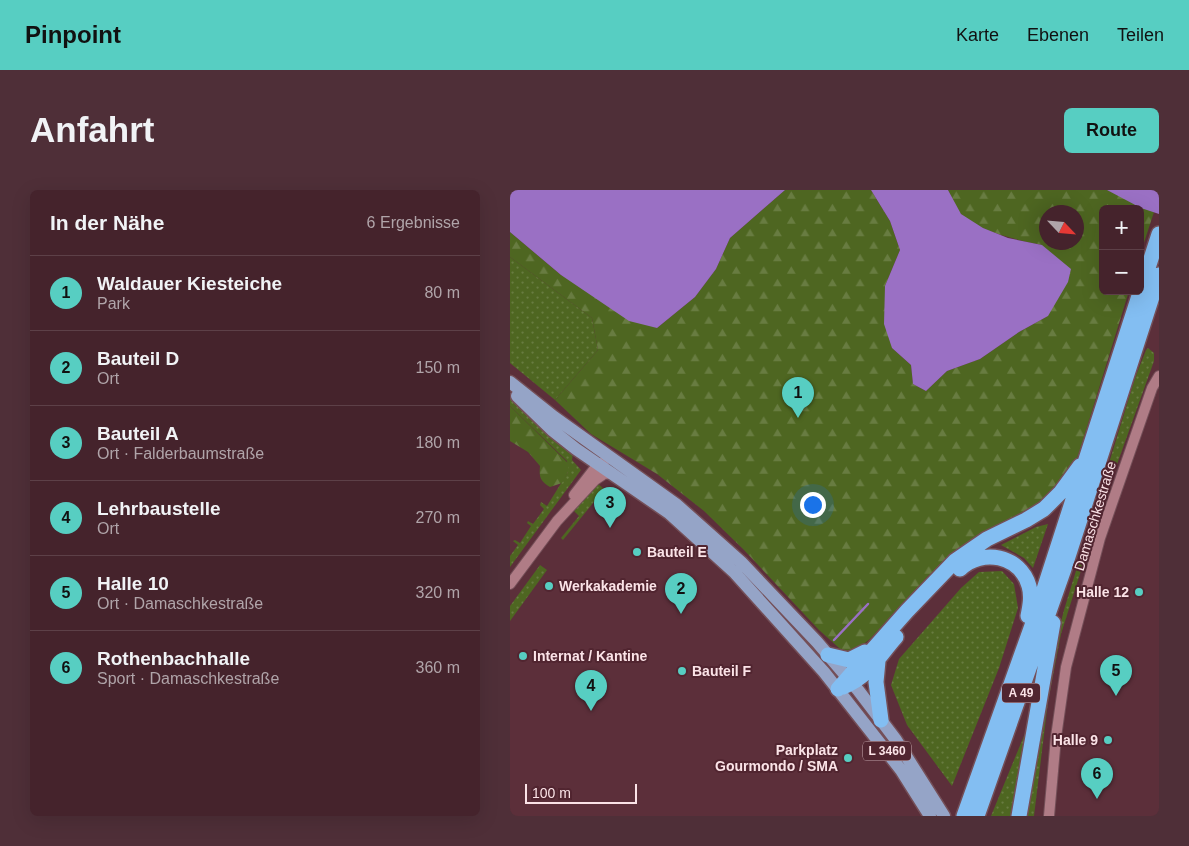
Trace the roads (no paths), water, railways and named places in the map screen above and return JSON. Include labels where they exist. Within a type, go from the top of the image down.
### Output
[{"type":"highway","name":"A 49","points":[[977,816],[1064,569],[1127,356],[1159,234]]},
{"type":"highway","name":"A 49","points":[[964,816],[1092,445],[1159,275]]},
{"type":"highway","points":[[846,683],[866,674],[877,654],[955,561],[987,538],[1026,520],[1044,509],[1074,476],[1092,445]]},
{"type":"highway","points":[[828,655],[851,660],[877,654],[889,645],[964,565],[979,558],[996,556],[1009,561],[1020,569],[1026,578],[1030,592],[1030,608],[1012,681]]},
{"type":"highway","points":[[1019,816],[1064,569]]},
{"type":"highway","points":[[877,654],[876,682],[881,720]]},
{"type":"main road","name":"L 3460","points":[[510,382],[677,505],[741,562],[828,655],[930,816]]},
{"type":"main road","name":"L 3460","points":[[510,388],[552,430],[669,513],[728,566],[808,652],[846,683],[881,720],[896,740],[944,816]]},
{"type":"street","name":"Damaschkestraße","points":[[1049,816],[1056,737],[1066,667],[1100,538],[1152,388],[1159,376]]},
{"type":"street","points":[[510,584],[557,521],[581,484],[598,464],[608,462],[629,469]]},
{"type":"street","points":[[557,521],[597,478],[612,473]]},
{"type":"waterway","points":[[834,640],[868,604]]},
{"type":"place","name":"Waldauer Kiesteiche","points":[[798,418]]},
{"type":"place","name":"Bauteil A","points":[[610,528]]},
{"type":"place","name":"Bauteil E","points":[[637,552]]},
{"type":"place","name":"Werkakademie","points":[[549,586]]},
{"type":"place","name":"Halle 12","points":[[1139,592]]},
{"type":"place","name":"Bauteil D","points":[[681,614]]},
{"type":"place","name":"Internat / Kantine","points":[[523,656]]},
{"type":"place","name":"Bauteil F","points":[[682,671]]},
{"type":"place","name":"Halle 10","points":[[1116,696]]},
{"type":"place","name":"Lehrbaustelle","points":[[591,711]]},
{"type":"place","name":"Halle 9","points":[[1108,740]]},
{"type":"place","name":"Parkplatz Gourmondo / SMA","points":[[848,758]]},
{"type":"place","name":"Rothenbachhalle","points":[[1097,799]]}]
